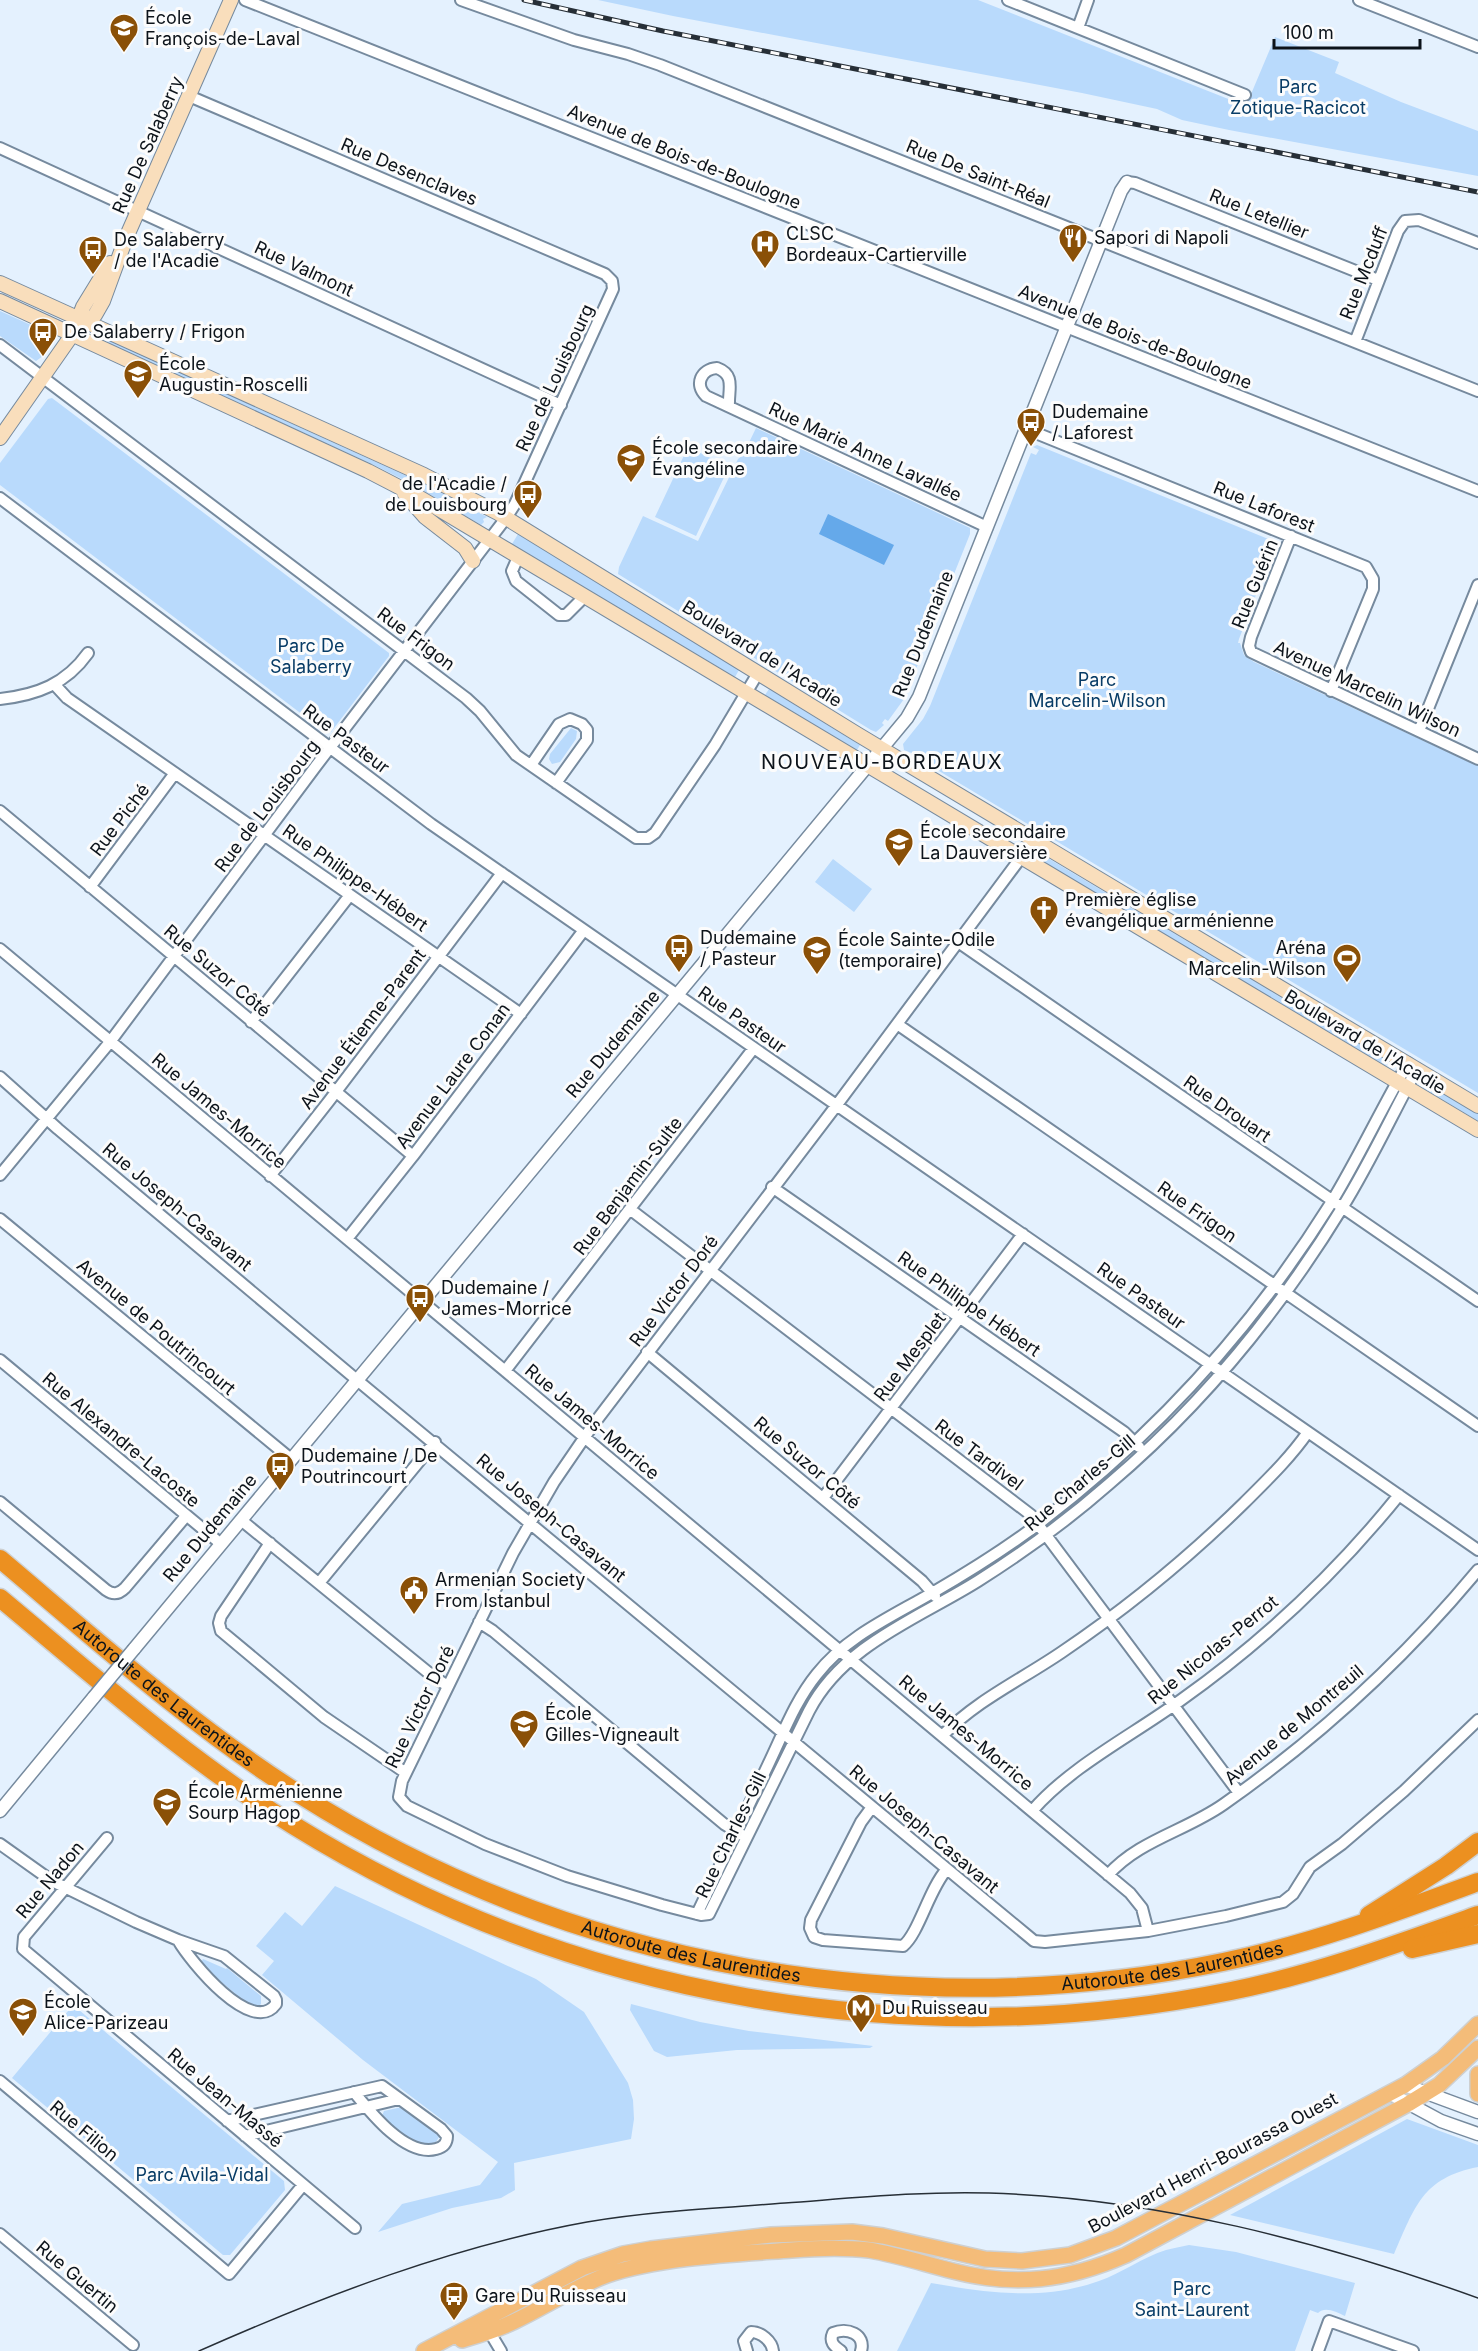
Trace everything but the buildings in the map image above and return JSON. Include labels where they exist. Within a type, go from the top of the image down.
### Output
[{"type":"highway","name":"Autoroute des Laurentides","points":[[0,1559],[193,1719],[306,1799],[390,1847],[464,1882],[549,1916],[619,1938],[701,1959],[800,1977],[882,1985],[995,1988],[1072,1983],[1165,1972],[1257,1954],[1351,1928],[1478,1882]]},
{"type":"highway","name":"Autoroute des Laurentides","points":[[0,1598],[180,1746],[235,1787],[304,1832],[386,1878],[454,1910],[534,1942],[609,1966],[687,1987],[785,2005],[886,2015],[956,2018],[1046,2015],[1123,2008],[1225,1992],[1305,1973],[1478,1915]]},
{"type":"highway","points":[[1351,1928],[1404,1890],[1446,1866],[1478,1842]]},
{"type":"highway","points":[[1305,1973],[1478,1934]]},
{"type":"main road","name":"Rue De Salaberry","points":[[0,438],[82,321],[95,315],[103,301],[126,238],[231,0]]},
{"type":"main road","name":"Boulevard de l'Acadie","points":[[0,283],[424,475],[506,518],[882,749],[1478,1106]]},
{"type":"main road","name":"Boulevard de l'Acadie","points":[[0,301],[399,487],[1478,1130]]},
{"type":"main road","points":[[399,487],[424,517],[465,548],[473,561]]},
{"type":"main road","name":"Boulevard Henri-Bourassa Ouest","points":[[424,2351],[486,2326],[558,2280],[596,2263],[637,2251],[701,2242],[852,2232],[883,2236],[999,2261],[1035,2261],[1070,2255],[1116,2238],[1405,2085],[1443,2058],[1478,2024]]},
{"type":"main road","name":"Boulevard Henri-Bourassa Ouest","points":[[486,2326],[511,2324],[605,2276],[650,2265],[721,2256],[849,2248],[883,2253],[954,2272],[995,2280],[1048,2279],[1077,2274],[1132,2252],[1408,2104],[1443,2082],[1478,2048]]},
{"type":"main road","points":[[1478,2074],[1478,2094]]},
{"type":"street","name":"Rue De Saint-Réal","points":[[461,0],[573,40],[651,61],[1478,391]]},
{"type":"street","points":[[1008,0],[1245,95]]},
{"type":"street","points":[[1078,28],[1088,0]]},
{"type":"street","points":[[1359,0],[1478,47]]},
{"type":"street","name":"Avenue de Bois-de-Boulogne","points":[[253,1],[1478,491]]},
{"type":"street","name":"Rue Desenclaves","points":[[189,96],[605,274],[612,281]]},
{"type":"street","name":"Rue Valmont","points":[[0,148],[561,405]]},
{"type":"street","name":"Rue Dudemaine","points":[[0,1811],[907,718],[917,700],[1122,188],[1127,182]]},
{"type":"street","name":"Rue Letellier","points":[[1127,182],[1135,183],[1378,280]]},
{"type":"street","name":"Rue Mcduff","points":[[1355,342],[1378,280],[1403,223],[1408,219],[1419,220],[1478,243]]},
{"type":"street","name":"Rue de Louisbourg","points":[[0,1175],[110,1042],[506,518],[515,504],[612,292],[612,281]]},
{"type":"street","name":"Rue Frigon","points":[[0,345],[473,703],[512,752],[633,836],[642,839],[654,833],[708,755],[758,673]]},
{"type":"street","name":"Rue Marie Anne Lavallée","points":[[729,406],[987,527]]},
{"type":"street","name":"Rue Laforest","points":[[1026,429],[1363,565],[1373,579],[1372,592],[1331,691]]},
{"type":"street","name":"Rue Pasteur","points":[[0,498],[416,814],[1478,1550]]},
{"type":"street","name":"Rue Guérin","points":[[1249,644],[1292,536]]},
{"type":"street","points":[[518,557],[512,571],[516,581],[560,615],[566,615],[584,597]]},
{"type":"street","points":[[1419,731],[1478,585]]},
{"type":"street","name":"Avenue Marcelin Wilson","points":[[1249,644],[1250,650],[1256,656],[1478,759]]},
{"type":"street","points":[[0,699],[35,693],[55,685],[68,675],[88,653]]},
{"type":"street","name":"Rue Philippe-Hébert","points":[[55,685],[67,698],[521,1014]]},
{"type":"street","points":[[531,765],[561,722],[570,719],[582,724],[587,730],[587,740],[556,783]]},
{"type":"street","name":"Rue Piché","points":[[90,886],[176,773]]},
{"type":"street","name":"Rue Suzor Côté","points":[[0,811],[413,1156]]},
{"type":"street","name":"Rue Victor Doré","points":[[697,1914],[630,1896],[528,1862],[411,1809],[402,1803],[399,1797],[399,1787],[479,1623],[546,1494],[647,1352],[836,1106],[1034,840]]},
{"type":"street","name":"Avenue Étienne-Parent","points":[[270,1176],[336,1093],[502,873]]},
{"type":"street","points":[[251,1022],[350,895]]},
{"type":"street","name":"Avenue Laure Conan","points":[[346,1239],[413,1156],[584,930]]},
{"type":"street","name":"Rue Drouart","points":[[958,942],[1478,1301]]},
{"type":"street","name":"Rue James-Morrice","points":[[0,949],[1108,1875],[1140,1903],[1148,1931]]},
{"type":"street","name":"Rue Frigon","points":[[897,1024],[1478,1426]]},
{"type":"street","name":"Rue Benjamin-Sulte","points":[[505,1371],[753,1049]]},
{"type":"street","name":"Rue Charles-Gill","points":[[1402,1085],[1332,1201],[1275,1286],[1211,1365],[1135,1443],[1039,1524],[933,1593],[865,1630],[840,1650],[810,1684],[783,1733],[697,1914],[705,1915],[711,1912],[818,1696],[831,1678],[873,1642],[940,1604],[1047,1534],[1099,1493],[1144,1452],[1221,1372],[1286,1293],[1342,1208],[1412,1066]]},
{"type":"street","name":"Rue Joseph-Casavant","points":[[0,1077],[357,1380],[435,1442],[1034,1941],[1057,1941],[1148,1931]]},
{"type":"street","name":"Rue Philippe Hébert","points":[[772,1188],[1124,1432],[1144,1452]]},
{"type":"street","name":"Rue Tardivel","points":[[631,1210],[1027,1512],[1047,1534],[1239,1793]]},
{"type":"street","name":"Avenue de Poutrincourt","points":[[0,1219],[291,1460]]},
{"type":"street","name":"Rue Mesplet","points":[[823,1498],[1023,1234]]},
{"type":"street","name":"Rue Suzor Côté","points":[[647,1352],[922,1581],[940,1604]]},
{"type":"street","name":"Rue Alexandre-Lacoste","points":[[0,1360],[221,1544]]},
{"type":"street","points":[[943,1735],[976,1705],[1051,1659],[1109,1619],[1166,1574],[1226,1521],[1273,1473],[1308,1432]]},
{"type":"street","points":[[319,1583],[435,1442]]},
{"type":"street","name":"Rue Nicolas-Perrot","points":[[1032,1810],[1061,1782],[1174,1706],[1225,1667],[1311,1590],[1399,1495]]},
{"type":"street","points":[[0,1502],[106,1590],[113,1593],[125,1588],[186,1516]]},
{"type":"street","points":[[241,1520],[448,1686]]},
{"type":"street","points":[[270,1544],[220,1618],[221,1631],[324,1717],[406,1773]]},
{"type":"street","name":"Avenue de Montreuil","points":[[1108,1875],[1135,1850],[1200,1819],[1239,1793],[1298,1748],[1363,1690],[1427,1627],[1478,1570]]},
{"type":"street","points":[[479,1623],[493,1631],[736,1832],[748,1838]]},
{"type":"street","points":[[1148,1931],[1226,1916],[1274,1905],[1288,1899],[1310,1867],[1342,1844],[1404,1791],[1478,1720]]},
{"type":"street","points":[[872,1807],[861,1822],[812,1920],[810,1928],[814,1936],[820,1940],[903,1946],[910,1937],[937,1881],[947,1869]]},
{"type":"street","name":"Rue Nadon","points":[[22,1945],[24,1937],[107,1838]]},
{"type":"street","points":[[0,1844],[52,1881],[178,1940],[224,1956],[274,1996],[276,2004],[265,2012],[254,2013],[237,2004],[195,1966],[178,1940]]},
{"type":"street","name":"Rue Jean-Massé","points":[[22,1945],[26,1952],[355,2228]]},
{"type":"street","name":"Rue Filion","points":[[0,2082],[229,2274],[303,2185]]},
{"type":"street","points":[[1405,2085],[1478,2112]]},
{"type":"street","points":[[227,2121],[354,2092],[382,2086],[445,2132],[447,2140],[445,2144],[435,2150],[415,2149],[376,2118],[354,2092]]},
{"type":"street","points":[[1389,2094],[1442,2121],[1478,2134]]},
{"type":"street","points":[[244,2136],[399,2099]]},
{"type":"street","name":"Rue Guertin","points":[[0,2234],[133,2345]]},
{"type":"street","points":[[1318,2351],[1329,2321],[1413,2351]]},
{"type":"street","points":[[486,2326],[501,2351]]},
{"type":"street","points":[[841,2351],[833,2344],[831,2337],[839,2330],[850,2331],[859,2336],[863,2343],[861,2351]]},
{"type":"street","points":[[747,2351],[744,2341],[751,2332],[758,2332],[772,2345],[773,2351]]},
{"type":"green space","name":"Parc Zotique-Racicot","points":[[598,0],[978,0],[1246,106],[1275,37],[1339,62],[1335,73],[1401,102],[1478,131],[1478,176],[1229,130],[1182,120],[1157,109],[1082,93]]},
{"type":"green space","points":[[0,311],[42,330],[46,336],[48,333],[52,336],[52,341],[41,354],[43,356],[36,361],[0,336]]},
{"type":"green space","points":[[104,338],[422,483],[487,517],[483,519],[484,522],[481,525],[414,485],[374,465],[103,341]]},
{"type":"green space","name":"Parc De Salaberry","points":[[52,398],[389,653],[331,732],[324,731],[0,485],[0,463],[48,399]]},
{"type":"green space","points":[[756,428],[970,528],[970,534],[904,699],[888,721],[885,719],[882,723],[884,725],[876,732],[618,574],[619,567],[643,516],[698,541],[738,459],[743,455]]},
{"type":"green space","name":"Parc Marcelin-Wilson","points":[[1037,445],[1273,541],[1274,548],[1239,639],[1238,643],[1244,655],[1254,662],[1478,766],[1478,1093],[919,759],[919,756],[904,750],[903,744],[923,719],[930,706],[1031,453],[1036,455],[1039,450],[1033,447]]},
{"type":"green space","points":[[688,447],[729,467],[696,536],[655,517]]},
{"type":"green space","points":[[518,534],[739,670],[735,677],[512,544]]},
{"type":"green space","points":[[769,689],[860,745],[857,750],[765,695]]},
{"type":"green space","points":[[571,728],[577,731],[576,739],[560,762],[552,764],[549,759],[550,754]]},
{"type":"green space","points":[[1046,857],[1389,1062],[1386,1066],[1043,862]]},
{"type":"green space","points":[[833,859],[872,889],[854,912],[815,882]]},
{"type":"green space","points":[[1426,1083],[1478,1114],[1478,1121],[1423,1088]]},
{"type":"green space","points":[[335,1886],[536,1979],[584,2012],[628,2083],[633,2100],[634,2119],[631,2139],[514,2163],[515,2190],[501,2198],[452,2208],[378,2232],[402,2204],[480,2185],[498,2162],[363,2060],[262,1975],[274,1961],[256,1946],[285,1912],[302,1926]]},
{"type":"green space","points":[[203,1959],[227,1968],[261,1996],[261,2004],[251,2007],[200,1964]]},
{"type":"green space","points":[[631,2004],[700,2022],[749,2031],[873,2046],[870,2048],[737,2050],[667,2057],[654,2051],[630,2010]]},
{"type":"green space","name":"Parc Avila-Vidal","points":[[73,2005],[284,2181],[285,2190],[230,2255],[223,2255],[12,2078]]},
{"type":"green space","points":[[402,2107],[436,2130],[439,2137],[436,2142],[421,2144],[414,2142],[406,2138],[382,2116],[384,2111]]},
{"type":"green space","points":[[1407,2119],[1478,2145],[1478,2167],[1459,2172],[1432,2187],[1415,2209],[1394,2254],[1230,2215]]},
{"type":"green space","name":"Parc Saint-Laurent","points":[[1189,2245],[1236,2252],[1355,2283],[1345,2316],[1331,2310],[1318,2313],[1310,2310],[1295,2351],[897,2351],[931,2283],[994,2292],[1057,2291],[1099,2281],[1157,2253]]},
{"type":"water","points":[[828,514],[894,545],[884,565],[819,534]]},
{"type":"tram line","points":[[199,2351],[341,2292],[438,2259],[537,2232],[611,2218],[661,2212],[912,2194],[989,2193],[1051,2197],[1176,2214],[1298,2241],[1478,2298]]},
{"type":"railway","points":[[524,0],[663,31],[1478,192]]},
{"type":"place","name":"École François-de-Laval","points":[[124,54]]},
{"type":"place","name":"Sapori di Napoli","points":[[1073,264]]},
{"type":"place","name":"CLSC Bordeaux-Cartierville","points":[[765,270]]},
{"type":"place","name":"De Salaberry / de l'Acadie","points":[[93,276]]},
{"type":"place","name":"De Salaberry / Frigon","points":[[43,358]]},
{"type":"place","name":"École Augustin-Roscelli","points":[[138,400]]},
{"type":"place","name":"Dudemaine / Laforest","points":[[1031,448]]},
{"type":"place","name":"École secondaire Évangéline","points":[[631,484]]},
{"type":"place","name":"de l'Acadie / de Louisbourg","points":[[528,520]]},
{"type":"place","name":"École secondaire La Dauversière","points":[[899,868]]},
{"type":"place","name":"Première église évangélique arménienne","points":[[1044,936]]},
{"type":"place","name":"Dudemaine / Pasteur","points":[[679,974]]},
{"type":"place","name":"École Sainte-Odile (temporaire)","points":[[817,976]]},
{"type":"place","name":"Aréna Marcelin-Wilson","points":[[1347,984]]},
{"type":"place","name":"Dudemaine / James-Morrice","points":[[420,1324]]},
{"type":"place","name":"Dudemaine / De Poutrincourt","points":[[280,1492]]},
{"type":"place","name":"Armenian Society From Istanbul","points":[[414,1616]]},
{"type":"place","name":"École Gilles-Vigneault","points":[[524,1750]]},
{"type":"place","name":"École Arménienne Sourp Hagop","points":[[167,1828]]},
{"type":"place","name":"Du Ruisseau","points":[[861,2034]]},
{"type":"place","name":"École Alice-Parizeau","points":[[23,2038]]},
{"type":"place","name":"Gare Du Ruisseau","points":[[454,2322]]},
{"type":"district","name":"NOUVEAU-BORDEAUX","points":[[882,762]]}]
